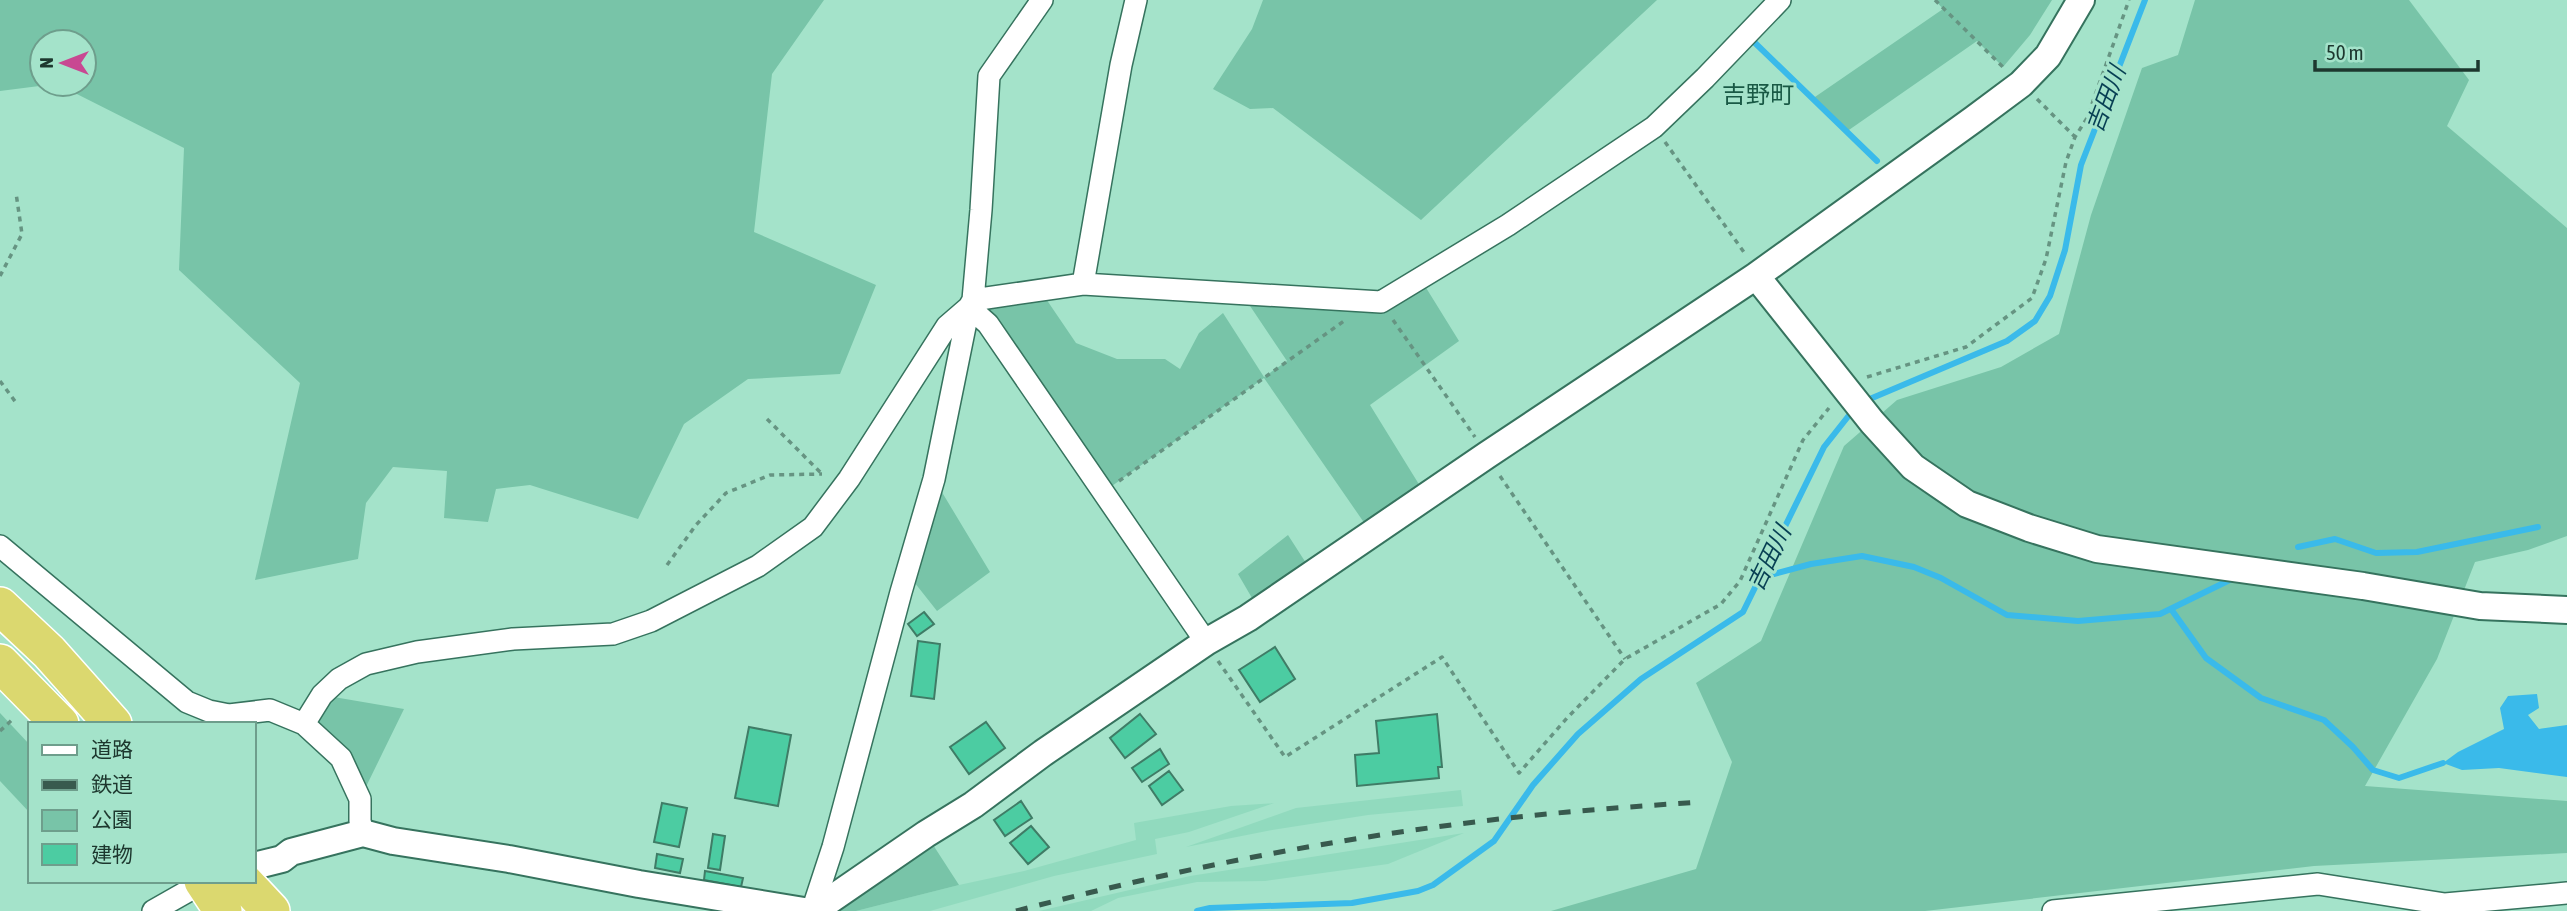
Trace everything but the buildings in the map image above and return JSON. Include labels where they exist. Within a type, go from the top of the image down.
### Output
[{"type":"highway","points":[[0,606],[50,652],[111,722]]},
{"type":"highway","points":[[0,663],[58,722]]},
{"type":"highway","points":[[245,883],[271,911]]},
{"type":"street","points":[[813,911],[934,479],[971,304],[981,210],[989,76],[1042,0]]},
{"type":"street","points":[[1083,284],[1121,65],[1136,0]]},
{"type":"street","points":[[304,724],[322,695],[339,680],[366,664],[417,652],[513,639],[613,634],[651,621],[758,566],[813,527],[849,478],[947,327],[971,304],[1083,284],[1381,302],[1508,225],[1654,127],[1780,0]]},
{"type":"street","points":[[813,911],[1206,642],[1248,618],[1487,454],[1756,276],[2021,84],[2048,56],[2081,0]]},
{"type":"street","points":[[1756,276],[1872,422],[1913,467],[1967,504],[2029,528],[2097,549],[2362,586],[2480,606],[2567,610]]},
{"type":"street","points":[[971,304],[988,324],[1206,642]]},
{"type":"street","points":[[0,546],[187,702],[229,715],[270,710],[304,724],[341,758],[360,799],[363,833]]},
{"type":"street","points":[[256,866],[282,859],[291,852],[363,833],[393,841],[804,911]]},
{"type":"street","points":[[2053,911],[2150,906],[2318,884],[2445,904],[2567,892]]},
{"type":"street","points":[[153,911],[209,889]]},
{"type":"path","points":[[1206,642],[1285,757],[1442,657],[1519,772],[1625,659],[1721,604],[1740,581],[1803,440],[1849,392],[1871,375],[1966,347],[2032,298],[2046,259],[2066,162],[2075,137],[2087,118],[2129,0]]},
{"type":"path","points":[[1654,127],[1748,257],[1756,276]]},
{"type":"path","points":[[0,276],[22,234],[16,193]]},
{"type":"path","points":[[1102,493],[1352,315],[1381,302],[1625,659]]},
{"type":"path","points":[[0,381],[17,404]]},
{"type":"path","points":[[767,419],[822,474],[843,484]]},
{"type":"path","points":[[667,565],[696,525],[726,493],[770,475],[822,474]]},
{"type":"shaded area","points":[[1461,790],[1463,806],[1368,815],[1186,847],[1296,808]]},
{"type":"shaded area","points":[[1274,803],[1189,832],[1155,839],[1157,854],[1054,876],[930,911],[856,911],[1024,871],[1136,840],[1134,823],[1231,806]]},
{"type":"shaded area","points":[[1464,833],[1388,864],[1265,881],[1197,882],[1118,898],[1091,911],[1039,911],[1190,876]]},
{"type":"green space","points":[[0,0],[824,0],[772,74],[754,232],[876,285],[840,374],[748,379],[684,424],[638,519],[530,485],[496,489],[488,522],[444,518],[447,471],[393,467],[366,503],[358,559],[255,580],[300,383],[179,270],[184,148],[85,98],[98,98],[98,28],[28,28],[28,87],[0,91]]},
{"type":"green space","points":[[1263,0],[1657,0],[1421,220],[1273,108],[1250,109],[1213,89],[1252,29]]},
{"type":"green space","points":[[1935,0],[2052,0],[2030,35],[2003,67],[1977,41],[1846,132],[1812,99],[1943,9]]},
{"type":"green space","points":[[2195,0],[2409,0],[2469,80],[2447,126],[2567,228],[2567,536],[2528,550],[2475,562],[2437,659],[2365,786],[2567,801],[2567,853],[2314,866],[1925,911],[1551,911],[1696,869],[1732,762],[1696,683],[1761,641],[1844,446],[1897,400],[2001,367],[2059,334],[2091,215],[2142,68],[2178,55]]},
{"type":"green space","points":[[1420,278],[1459,341],[1370,405],[1420,486],[1365,524],[1264,378],[1102,493],[973,300],[1040,290],[1076,343],[1117,359],[1165,359],[1180,369],[1199,333],[1223,313],[1264,377],[1287,361],[1242,294],[1381,302]]},
{"type":"green space","points":[[934,479],[990,572],[937,611],[907,573]]},
{"type":"green space","points":[[1288,535],[1306,563],[1252,598],[1238,574]]},
{"type":"green space","points":[[322,695],[404,709],[360,799],[304,724]]},
{"type":"green space","points":[[0,713],[28,743],[28,811],[0,781]]},
{"type":"green space","points":[[926,834],[959,885],[856,911],[814,911]]},
{"type":"water","points":[[2537,694],[2539,708],[2528,715],[2539,729],[2567,725],[2567,777],[2499,768],[2462,770],[2443,763],[2458,752],[2504,729],[2500,708],[2508,696]]},
{"type":"waterway","name":"吉田川","points":[[1865,401],[2007,341],[2035,321],[2050,296],[2065,250],[2081,165],[2145,0]]},
{"type":"waterway","points":[[1753,41],[1877,161]]},
{"type":"waterway","name":"吉田川","points":[[1197,911],[1210,908],[1352,903],[1418,891],[1433,885],[1494,841],[1533,785],[1578,734],[1641,679],[1743,612],[1824,447],[1854,409]]},
{"type":"waterway","points":[[2298,547],[2335,539],[2376,553],[2417,552],[2538,527]]},
{"type":"waterway","points":[[1759,578],[1811,564],[1862,556],[1914,567],[1941,578],[2007,615],[2078,621],[2160,614],[2236,577]]},
{"type":"waterway","points":[[2171,609],[2206,658],[2261,698],[2324,720],[2373,770],[2399,778],[2443,763]]},
{"type":"railway","points":[[1016,911],[1152,878],[1359,838],[1498,819],[1700,802]]},
{"type":"district","name":"吉野町","points":[[1758,95]]}]
